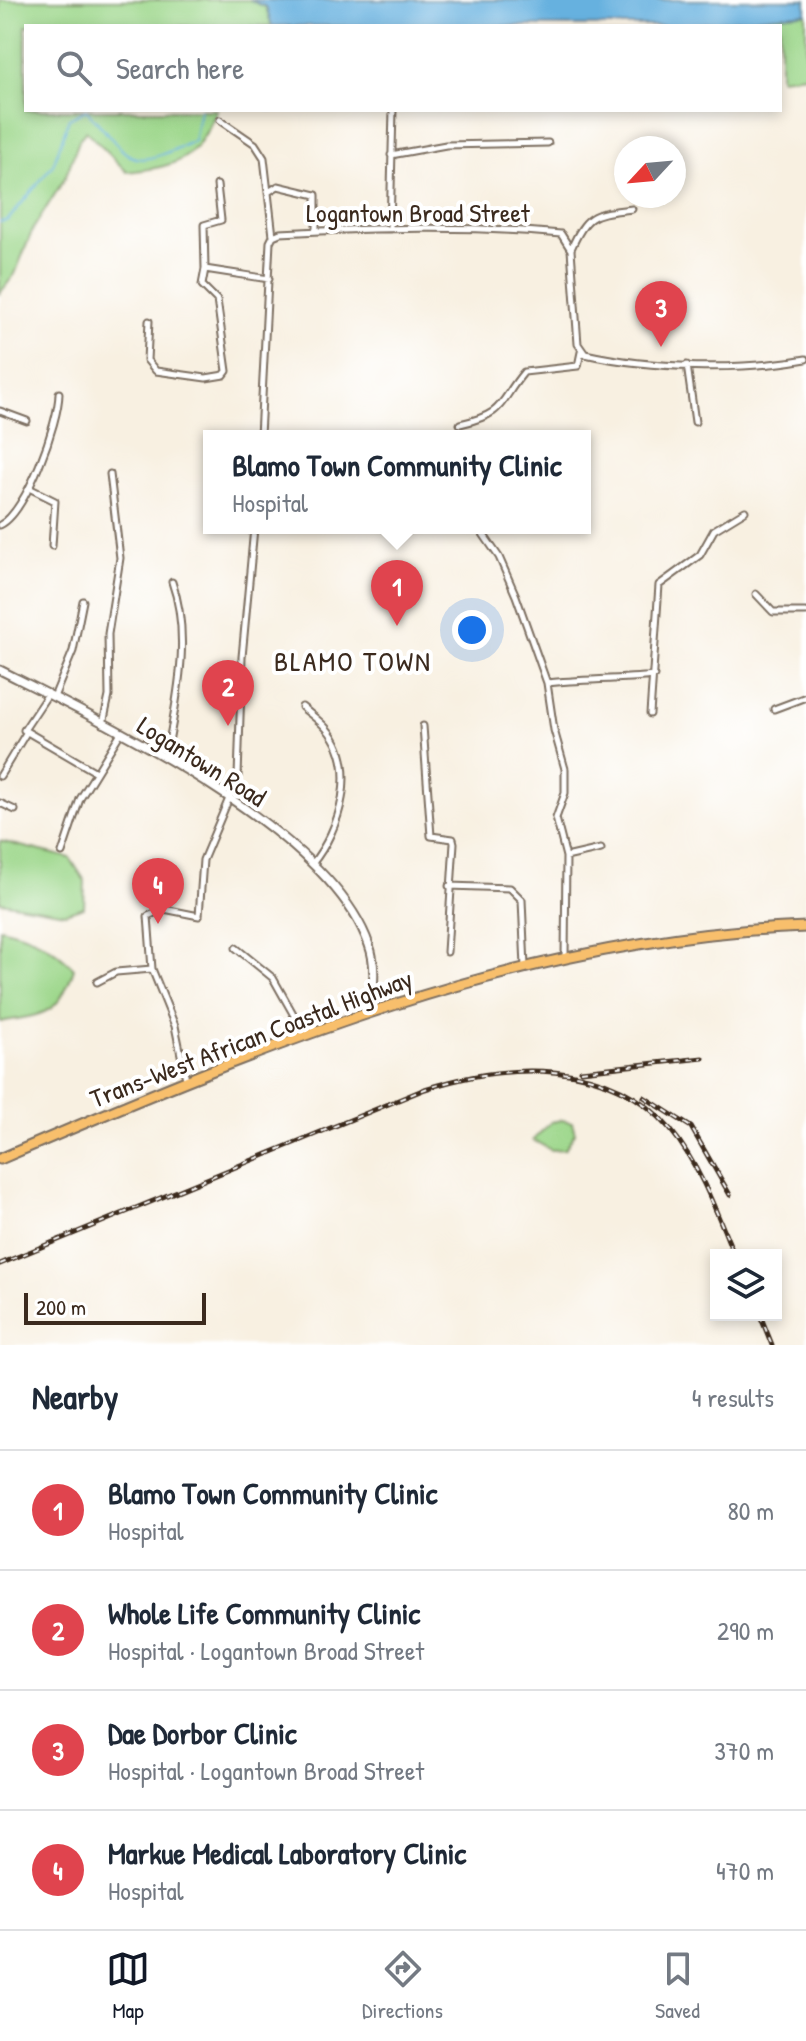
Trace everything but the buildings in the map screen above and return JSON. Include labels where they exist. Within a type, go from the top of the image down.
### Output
[{"type":"highway","name":"Trans-West African Coastal Highway","points":[[0,1159],[371,1011],[525,967],[564,959],[674,939],[806,927]]},
{"type":"street","points":[[390,229],[393,112]]},
{"type":"street","points":[[220,120],[261,150],[270,192],[273,236]]},
{"type":"street","points":[[391,155],[446,145],[548,143]]},
{"type":"street","points":[[149,321],[147,360],[156,371],[206,378],[224,375],[227,371],[217,300],[202,285],[205,269],[204,225],[221,220],[217,185]]},
{"type":"street","points":[[270,192],[278,186],[316,195],[316,231]]},
{"type":"street","points":[[460,424],[484,418],[503,406],[524,372],[578,366],[580,351],[571,250],[583,221],[596,214],[632,209]]},
{"type":"street","name":"Logantown Broad Street","points":[[260,430],[273,236],[316,231],[527,229],[561,234],[568,240],[571,250]]},
{"type":"street","points":[[205,269],[269,279]]},
{"type":"street","points":[[580,351],[589,355],[687,365],[777,364],[806,359]]},
{"type":"street","points":[[687,365],[695,422]]},
{"type":"street","points":[[0,525],[16,514],[31,489],[55,416],[59,393]]},
{"type":"street","points":[[0,411],[27,421]]},
{"type":"street","points":[[102,725],[109,696],[108,634],[120,558],[110,474]]},
{"type":"street","points":[[31,489],[55,501],[52,546]]},
{"type":"street","points":[[650,714],[659,585],[700,555],[714,530],[745,511]]},
{"type":"street","points":[[187,1083],[175,1026],[152,969],[148,916],[164,909],[199,916],[203,860],[238,777],[242,657],[253,534]]},
{"type":"street","points":[[482,534],[511,584],[547,683],[554,730],[567,781],[556,818],[566,857],[564,959]]},
{"type":"street","points":[[165,759],[179,690],[179,612],[172,582]]},
{"type":"street","points":[[756,594],[773,612],[806,612]]},
{"type":"street","points":[[0,776],[26,733],[25,726],[51,696],[73,651],[83,601]]},
{"type":"street","name":"Logantown Road","points":[[0,670],[232,797],[312,864],[335,887],[367,939],[374,967],[371,1011]]},
{"type":"street","points":[[547,683],[593,678],[613,682],[654,676]]},
{"type":"street","points":[[774,709],[806,697]]},
{"type":"street","points":[[302,707],[327,729],[336,743],[342,783],[336,823],[312,864]]},
{"type":"street","points":[[423,726],[432,838],[453,839],[447,952]]},
{"type":"street","points":[[26,733],[94,771]]},
{"type":"street","points":[[62,853],[80,799],[94,771],[120,734]]},
{"type":"street","points":[[0,803],[15,810]]},
{"type":"street","points":[[566,857],[601,849]]},
{"type":"street","points":[[449,886],[510,888],[517,893],[522,900],[525,967]]},
{"type":"street","points":[[236,948],[273,978],[305,1036]]},
{"type":"street","points":[[97,982],[116,972],[152,969]]},
{"type":"green space","points":[[0,0],[250,0],[266,7],[271,24],[24,24],[24,112],[216,112],[201,140],[184,158],[145,170],[127,172],[86,131],[80,138],[65,178],[33,229],[15,274],[0,293]]},
{"type":"green space","points":[[806,13],[806,75],[782,78],[782,24],[698,24]]},
{"type":"green space","points":[[0,841],[70,858],[85,881],[84,907],[65,913],[0,902]]},
{"type":"green space","points":[[0,928],[40,942],[74,968],[62,996],[48,1010],[0,1022]]},
{"type":"green space","points":[[551,1122],[572,1122],[575,1133],[565,1149],[551,1150],[533,1140]]},
{"type":"water","points":[[250,0],[806,0],[806,13],[698,24],[271,24],[266,7]]},
{"type":"waterway","points":[[0,222],[8,220],[53,165],[69,119],[82,112]]},
{"type":"waterway","points":[[88,112],[123,151],[142,159],[194,141],[200,112]]},
{"type":"railway","points":[[581,1071],[703,1058]]},
{"type":"railway","points":[[0,1264],[425,1089],[456,1080],[522,1071],[555,1072],[587,1078],[618,1089],[646,1106],[670,1129],[690,1158],[731,1249]]},
{"type":"railway","points":[[644,1097],[691,1127],[730,1195]]},
{"type":"railway","points":[[762,1321],[772,1345]]},
{"type":"place","name":"Dae Dorbor Clinic","points":[[661,347]]},
{"type":"place","name":"Blamo Town Community Clinic","points":[[397,626]]},
{"type":"place","name":"Whole Life Community Clinic","points":[[228,726]]},
{"type":"place","name":"Markue Medical Laboratory Clinic","points":[[158,924]]},
{"type":"district","name":"BLAMO TOWN","points":[[353,661]]}]
